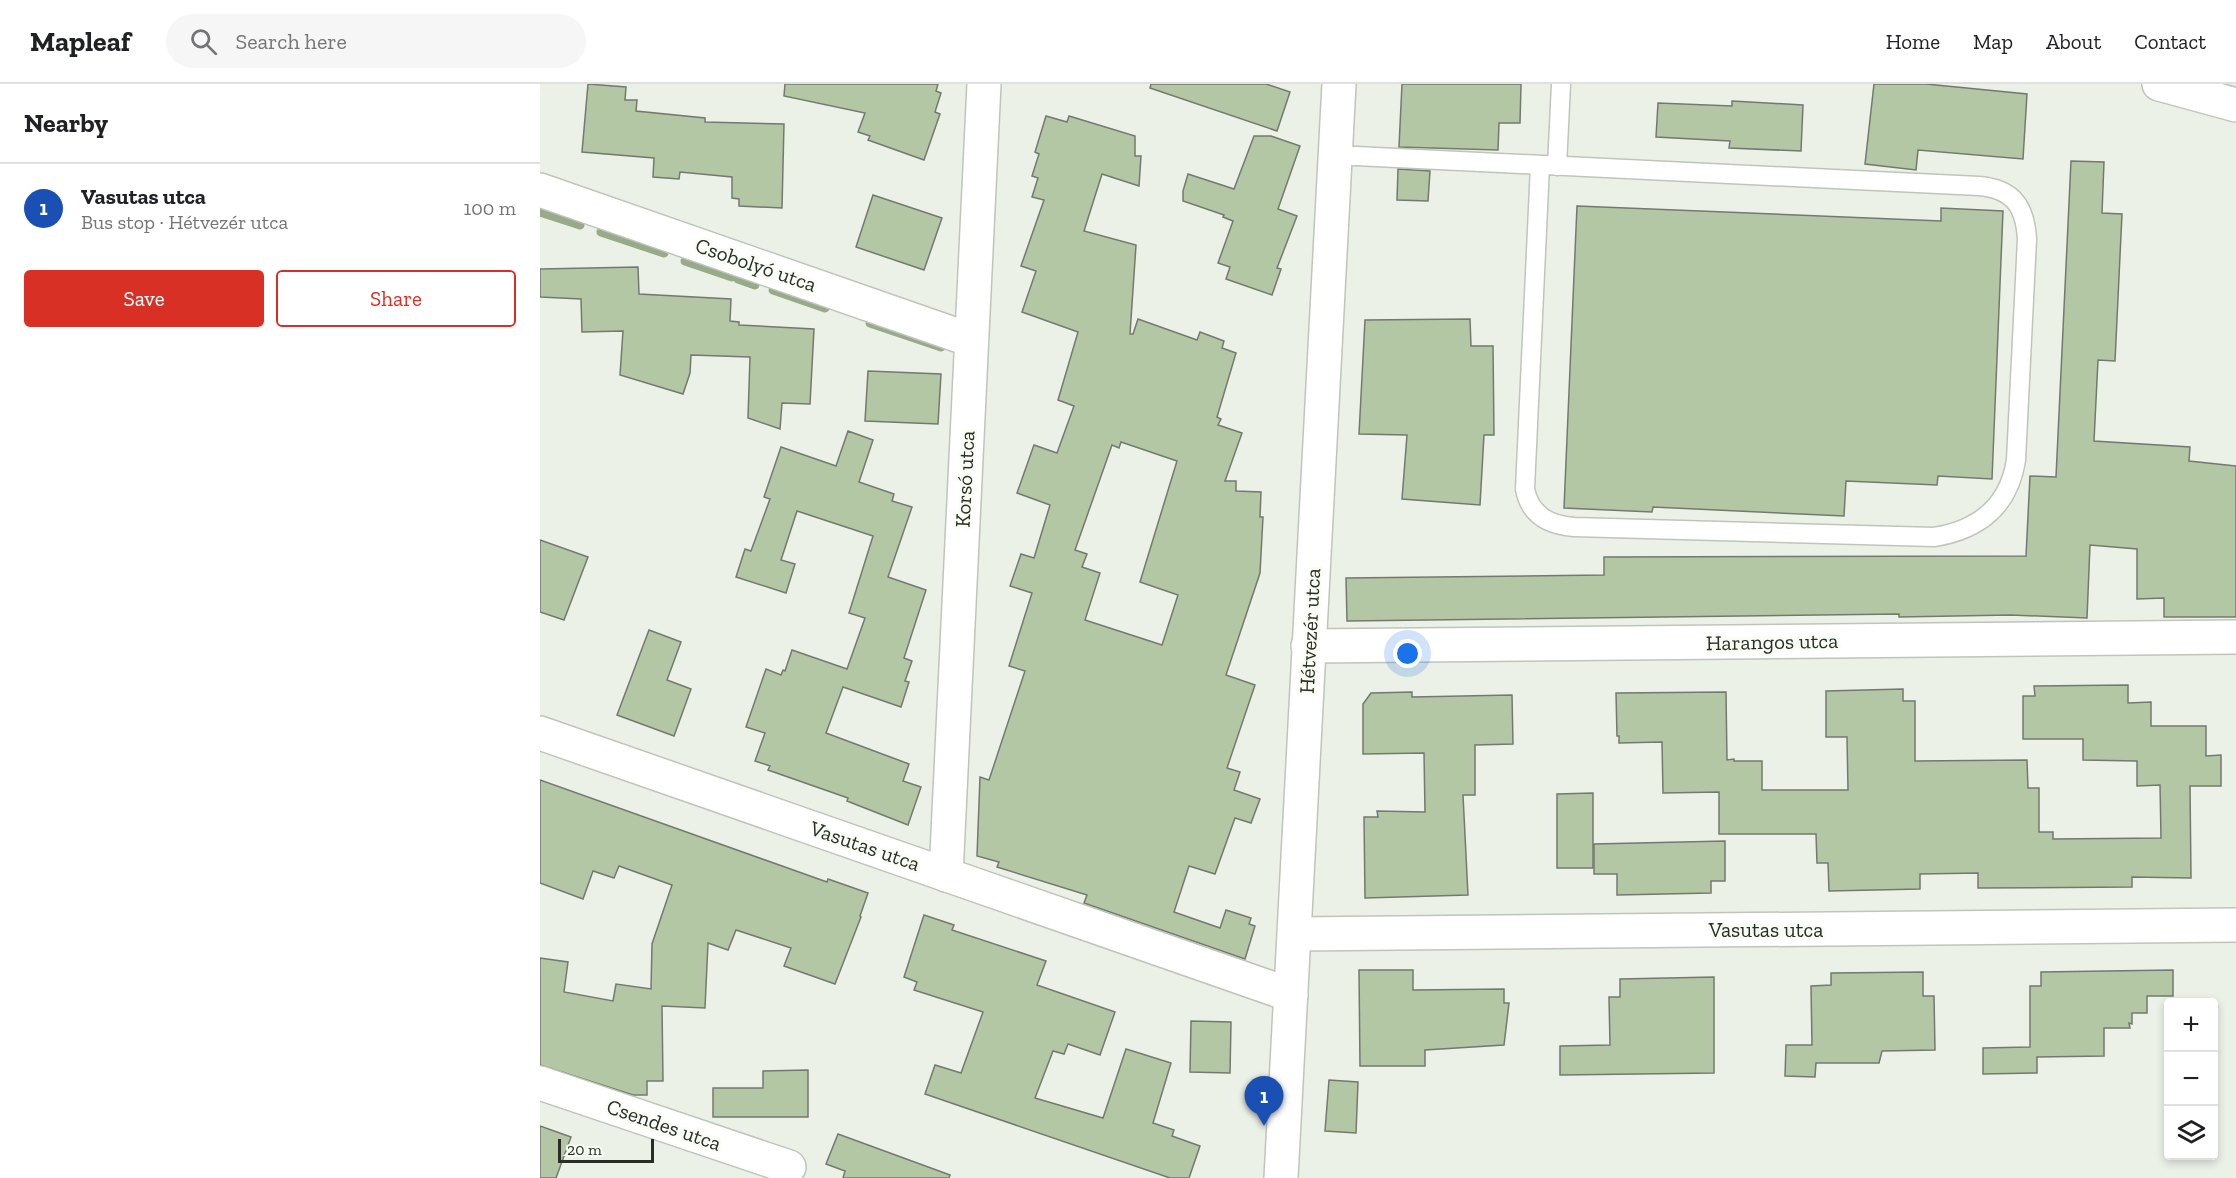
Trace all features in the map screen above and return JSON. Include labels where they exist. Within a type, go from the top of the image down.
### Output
[{"type":"street","name":"Korsó utca","points":[[946,874],[984,84]]},
{"type":"street","name":"Hétvezér utca","points":[[1281,1178],[1339,84]]},
{"type":"street","points":[[2159,84],[2236,105]]},
{"type":"street","name":"Csobolyó utca","points":[[540,190],[971,340]]},
{"type":"street","name":"Harangos utca","points":[[1308,646],[2236,637]]},
{"type":"street","name":"Vasutas utca","points":[[540,733],[1292,994]]},
{"type":"street","name":"Vasutas utca","points":[[1295,934],[2236,925]]},
{"type":"street","name":"Csendes utca","points":[[540,1083],[789,1167]]},
{"type":"lane","points":[[1335,155],[1549,166],[1979,186],[1999,189],[2007,193],[2014,199],[2024,216],[2027,239],[2016,460],[2014,473],[2003,499],[1975,524],[1962,531],[1934,537],[1574,527],[1553,524],[1544,519],[1531,506],[1525,489],[1549,166],[1561,84]]},
{"type":"building","points":[[588,84],[626,87],[625,100],[637,100],[636,111],[705,118],[705,122],[784,124],[782,208],[739,206],[739,199],[732,198],[732,177],[680,172],[679,179],[653,177],[654,158],[582,152]]},
{"type":"building","points":[[785,84],[938,84],[936,91],[941,93],[935,112],[940,114],[924,160],[868,140],[870,136],[858,132],[865,113],[784,96]]},
{"type":"building","points":[[1151,84],[1266,84],[1290,92],[1277,131],[1150,88]]},
{"type":"building","points":[[1402,84],[1521,84],[1520,123],[1499,123],[1498,150],[1399,147]]},
{"type":"building","points":[[1874,84],[1926,84],[2027,94],[2023,159],[1918,150],[1916,170],[1865,164]]},
{"type":"building","points":[[1732,101],[1803,105],[1801,151],[1729,148],[1730,141],[1656,137],[1658,103],[1732,106]]},
{"type":"building","points":[[1046,116],[1067,122],[1069,116],[1135,136],[1135,156],[1141,156],[1139,186],[1102,174],[1084,231],[1136,245],[1130,334],[1133,334],[1138,319],[1197,340],[1200,332],[1224,341],[1222,348],[1236,353],[1217,417],[1221,419],[1218,425],[1242,433],[1225,481],[1236,481],[1236,491],[1261,492],[1260,517],[1263,517],[1260,573],[1226,675],[1255,685],[1227,768],[1240,772],[1234,790],[1260,799],[1251,823],[1235,818],[1215,874],[1189,866],[1174,912],[1220,928],[1226,910],[1251,918],[1249,924],[1255,926],[1245,959],[1084,903],[1087,895],[997,867],[999,862],[977,856],[980,777],[989,780],[1025,671],[1009,666],[1032,593],[1010,586],[1021,554],[1034,558],[1050,505],[1017,493],[1034,445],[1057,453],[1074,406],[1058,400],[1078,332],[1022,312],[1036,271],[1021,266],[1044,200],[1032,197],[1038,178],[1032,176],[1039,154],[1035,152]],"holes":[[[1121,442],[1177,461],[1140,582],[1178,595],[1162,645],[1085,620],[1100,573],[1082,567],[1087,554],[1075,550],[1112,445],[1119,448]]]},
{"type":"building","points":[[1254,136],[1271,136],[1300,146],[1278,209],[1297,216],[1277,268],[1281,269],[1272,295],[1226,279],[1230,267],[1218,263],[1233,221],[1223,217],[1224,215],[1183,201],[1183,191],[1188,174],[1234,189]]},
{"type":"building","points":[[2071,161],[2104,162],[2102,213],[2122,214],[2115,361],[2098,360],[2094,441],[2190,447],[2189,461],[2236,466],[2236,617],[2164,617],[2164,598],[2137,599],[2137,549],[2090,545],[2087,618],[2011,615],[1899,617],[1899,614],[1347,621],[1346,578],[1604,575],[1604,557],[2026,556],[2030,476],[2056,477]]},
{"type":"building","points":[[1398,169],[1430,171],[1428,201],[1397,200]]},
{"type":"building","points":[[873,195],[942,218],[924,270],[856,247]]},
{"type":"building","points":[[1577,206],[1941,221],[1941,208],[2003,211],[1992,479],[1938,476],[1937,485],[1846,481],[1844,516],[1653,507],[1652,512],[1564,508]]},
{"type":"building","points":[[638,267],[639,294],[731,299],[730,321],[739,322],[739,325],[814,329],[810,404],[782,403],[780,429],[748,418],[750,357],[691,355],[690,373],[683,394],[620,375],[623,331],[582,332],[581,299],[540,297],[540,269]]},
{"type":"building","points":[[1470,319],[1471,346],[1493,346],[1494,435],[1484,435],[1480,505],[1402,499],[1407,435],[1359,434],[1365,320]]},
{"type":"building","points":[[868,371],[941,374],[938,424],[865,421]]},
{"type":"building","points":[[848,431],[873,440],[859,482],[894,494],[892,501],[912,507],[888,577],[926,590],[904,658],[912,661],[905,681],[909,682],[901,707],[843,687],[826,733],[909,764],[903,781],[921,787],[908,825],[847,801],[848,798],[768,770],[770,766],[755,761],[765,733],[746,727],[766,669],[781,675],[783,670],[785,671],[792,650],[847,669],[865,618],[849,613],[873,536],[797,511],[781,560],[795,564],[786,593],[736,577],[745,549],[751,551],[770,499],[764,497],[781,447],[836,466]]},
{"type":"building","points":[[540,540],[588,557],[564,620],[540,612]]},
{"type":"building","points":[[649,630],[681,642],[667,680],[691,689],[674,736],[617,715]]},
{"type":"building","points":[[2128,685],[2128,703],[2151,702],[2151,726],[2206,726],[2206,756],[2221,755],[2221,786],[2190,786],[2191,878],[2132,877],[2132,887],[1978,888],[1978,873],[1920,874],[1920,889],[1829,891],[1828,863],[1817,863],[1816,834],[1719,834],[1719,792],[1663,793],[1662,742],[1619,743],[1619,736],[1617,736],[1616,693],[1726,692],[1727,760],[1762,761],[1762,790],[1848,790],[1847,737],[1826,737],[1826,691],[1903,689],[1903,701],[1915,701],[1915,761],[2027,760],[2028,788],[2039,788],[2039,832],[2053,832],[2053,839],[2161,838],[2160,785],[2137,786],[2137,761],[2083,760],[2083,739],[2023,739],[2023,696],[2035,696],[2034,686]]},
{"type":"building","points":[[1412,692],[1412,697],[1512,695],[1513,744],[1475,745],[1475,795],[1463,795],[1468,895],[1365,898],[1364,817],[1378,817],[1377,811],[1425,812],[1424,753],[1363,754],[1363,704],[1371,693]]},
{"type":"building","points":[[540,780],[827,882],[828,879],[868,893],[835,984],[784,966],[791,948],[736,930],[728,950],[708,943],[705,1008],[662,1006],[663,1081],[647,1081],[647,1095],[633,1095],[540,1065],[540,958],[568,962],[564,992],[613,1001],[616,984],[651,989],[652,944],[672,885],[619,866],[614,878],[593,871],[583,899],[540,883]]},
{"type":"building","points":[[1593,793],[1593,868],[1557,868],[1557,794]]},
{"type":"building","points":[[1725,841],[1725,881],[1711,881],[1711,893],[1617,895],[1617,874],[1594,874],[1594,844]]},
{"type":"building","points":[[924,915],[954,925],[952,930],[1046,961],[1037,985],[1115,1012],[1100,1055],[1068,1044],[1064,1054],[1053,1051],[1035,1098],[1103,1118],[1126,1049],[1171,1063],[1153,1123],[1174,1130],[1172,1136],[1200,1146],[1189,1178],[1170,1178],[925,1094],[935,1065],[961,1073],[983,1012],[914,990],[917,982],[904,977]]},
{"type":"building","points":[[1359,970],[1413,970],[1413,990],[1504,989],[1504,1003],[1509,1003],[1504,1045],[1425,1050],[1425,1066],[1360,1066]]},
{"type":"building","points":[[2173,970],[2173,996],[2147,996],[2147,1013],[2132,1013],[2130,1028],[2104,1028],[2104,1056],[2037,1057],[2037,1073],[1983,1074],[1983,1048],[2030,1047],[2030,986],[2041,986],[2041,972]]},
{"type":"building","points":[[1923,972],[1923,996],[1934,996],[1935,1050],[1882,1051],[1879,1063],[1816,1063],[1815,1077],[1785,1076],[1786,1045],[1812,1045],[1811,986],[1831,985],[1831,973]]},
{"type":"building","points":[[1714,977],[1714,1073],[1560,1075],[1560,1046],[1610,1045],[1609,997],[1620,997],[1620,979]]},
{"type":"building","points":[[1191,1021],[1231,1022],[1230,1073],[1190,1072]]},
{"type":"building","points":[[808,1070],[808,1117],[713,1117],[713,1088],[763,1088],[763,1071]]},
{"type":"building","points":[[1329,1080],[1358,1082],[1356,1133],[1325,1131]]},
{"type":"building","points":[[540,1126],[571,1137],[556,1178],[540,1178]]},
{"type":"building","points":[[838,1134],[950,1175],[949,1178],[843,1178],[845,1171],[826,1164]]},
{"type":"waterway","points":[[540,212],[580,225]]},
{"type":"waterway","points":[[601,232],[664,253]]},
{"type":"waterway","points":[[685,261],[732,277]]},
{"type":"waterway","points":[[738,279],[755,285]]},
{"type":"waterway","points":[[773,290],[825,308]]},
{"type":"waterway","points":[[870,323],[941,347]]},
{"type":"place","name":"Vasutas utca","points":[[1264,1126]]}]
